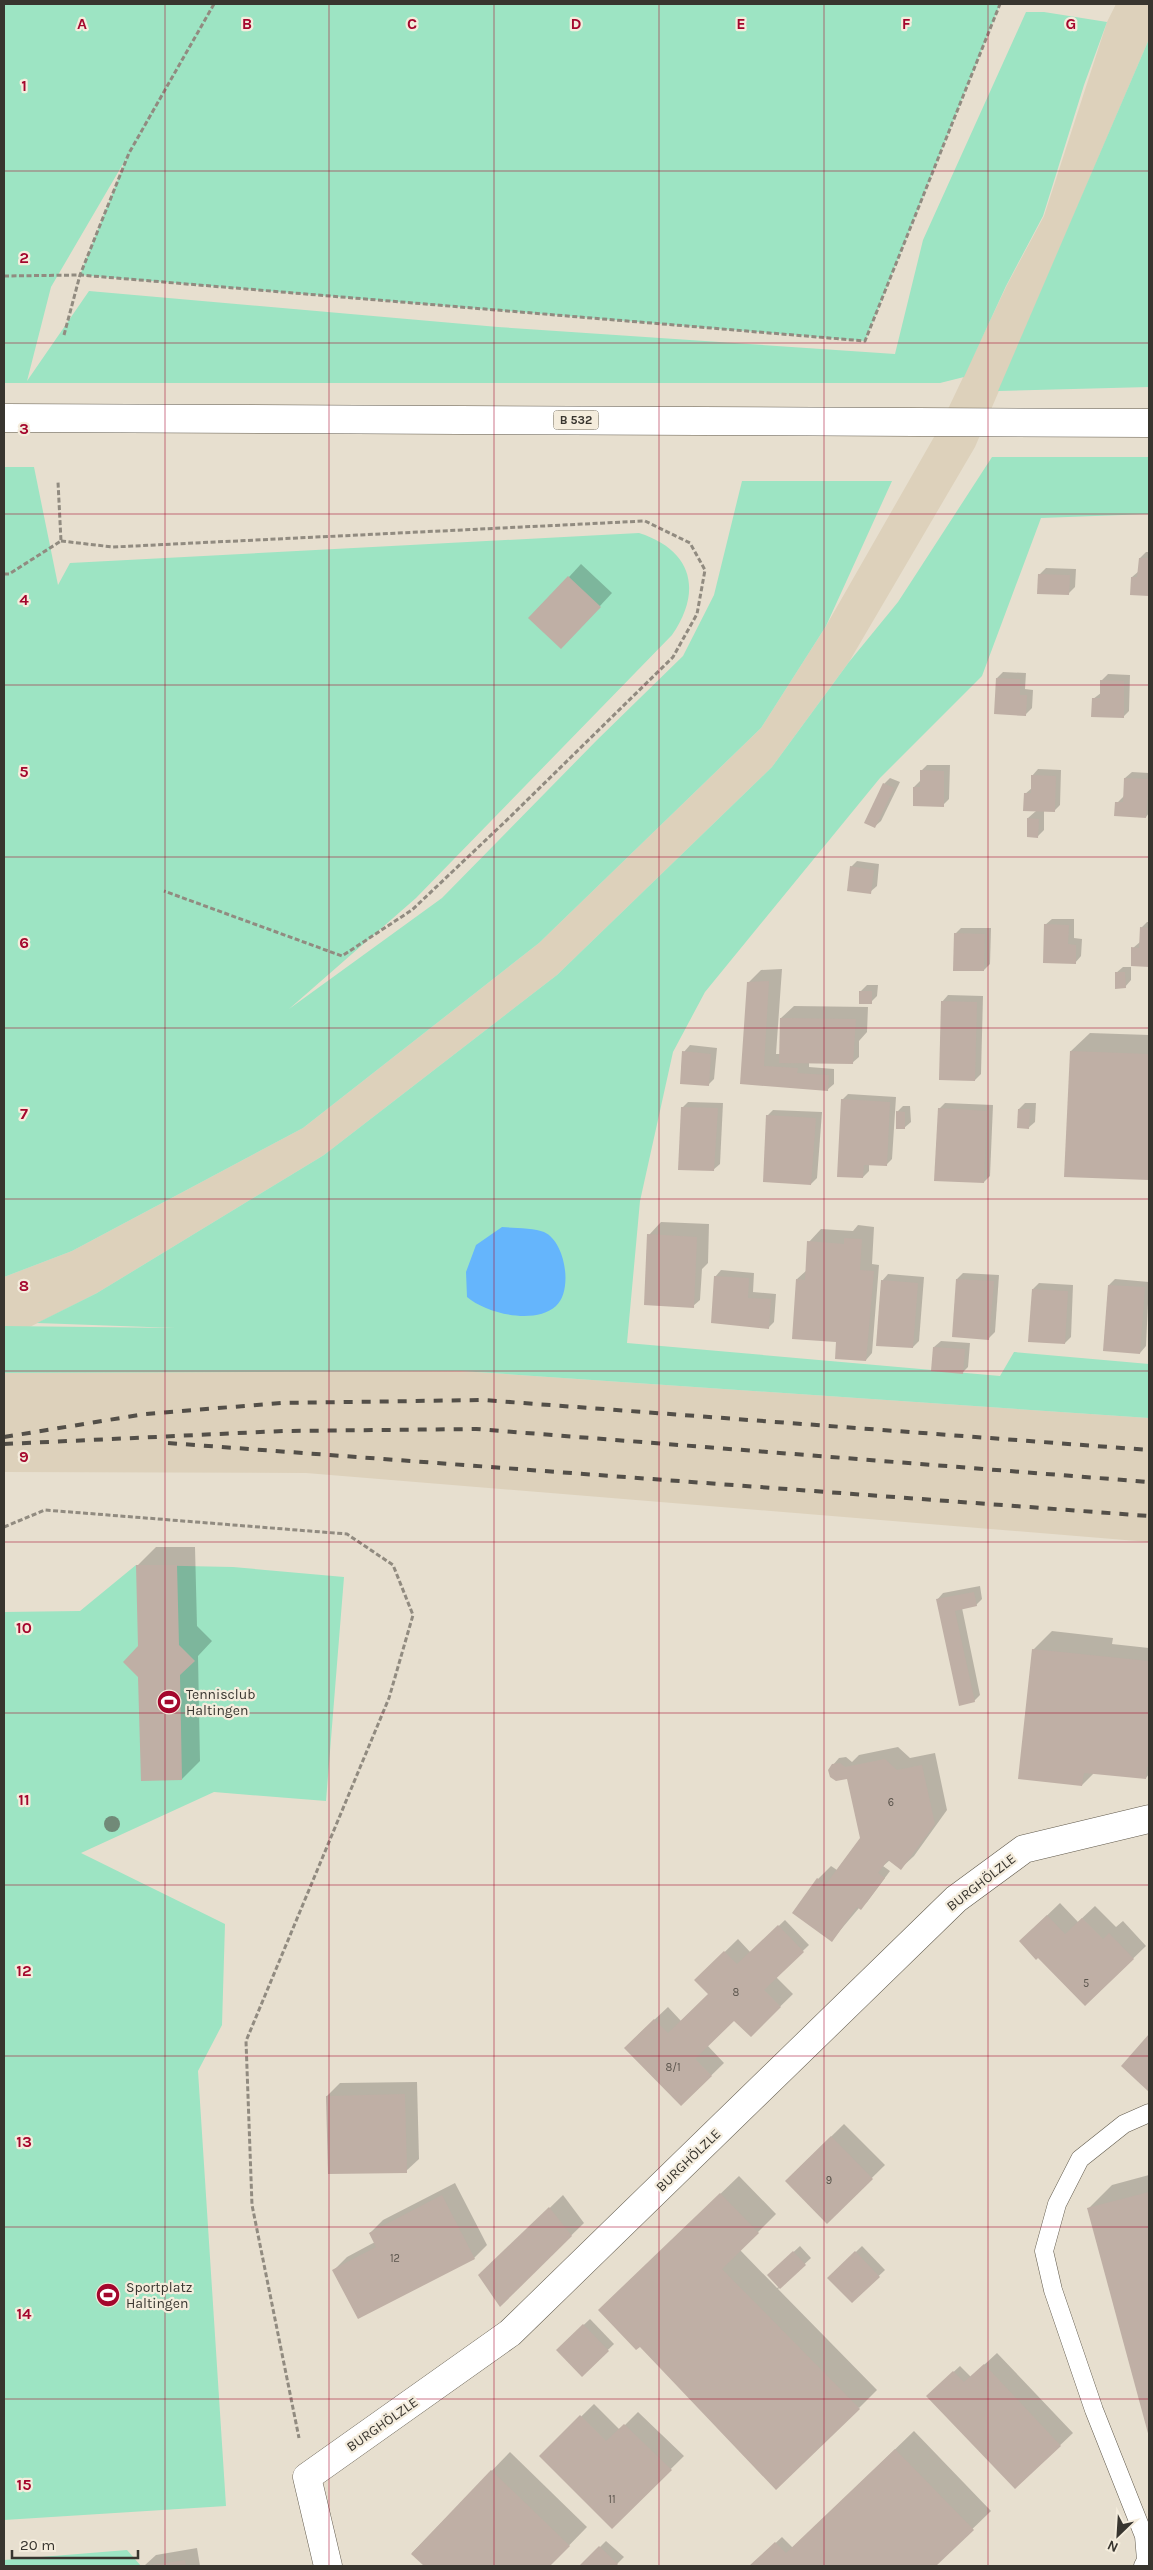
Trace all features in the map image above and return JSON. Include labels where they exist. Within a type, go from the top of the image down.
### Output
[{"type":"street","name":"B 532","points":[[4,418],[1149,423]]},
{"type":"street","name":"BURGHÖLZLE","points":[[307,2477],[510,2333],[956,1898],[1024,1849],[1149,1818]]},
{"type":"street","points":[[307,2477],[328,2566]]},
{"type":"lane","points":[[1143,2566],[1146,2560],[1144,2536],[1094,2410],[1053,2290],[1044,2251],[1057,2204],[1080,2159],[1124,2124],[1149,2113]]},
{"type":"path","points":[[64,335],[80,274],[129,153],[214,4]]},
{"type":"path","points":[[4,276],[80,274],[865,341],[1000,4]]},
{"type":"path","points":[[58,482],[61,541]]},
{"type":"path","points":[[4,574],[9,574],[61,541],[113,547],[645,521],[690,543],[705,570],[696,614],[673,657],[412,910],[342,956],[164,891]]},
{"type":"path","points":[[4,1527],[45,1510],[347,1534],[393,1565],[413,1615],[389,1698],[246,2041],[252,2205],[307,2477]]},
{"type":"shaded area","points":[[1116,4],[1149,4],[1149,39],[975,447],[849,662],[772,767],[557,975],[324,1155],[97,1293],[4,1340],[4,1277],[72,1251],[303,1128],[539,943],[761,728],[826,626],[938,430],[1007,285],[1044,216],[1107,22]]},
{"type":"shaded area","points":[[4,1350],[461,1371],[1149,1418],[1149,1542],[306,1473],[4,1472]]},
{"type":"green space","points":[[4,4],[1000,4],[865,341],[80,275],[127,157],[51,287],[27,381],[89,291],[498,327],[895,354],[923,240],[1026,12],[1044,12],[1107,22],[1084,85],[1043,216],[1006,286],[964,377],[940,383],[4,383]]},
{"type":"green space","points":[[1149,39],[1149,387],[998,391]]},
{"type":"green space","points":[[992,457],[1149,457],[1149,514],[1041,518],[982,676],[880,778],[705,992],[673,1052],[640,1201],[627,1343],[1000,1376],[1014,1352],[1149,1364],[1149,1418],[461,1371],[4,1373],[4,1326],[176,1328],[37,1323],[97,1293],[324,1155],[557,975],[772,767],[849,662],[898,602]]},
{"type":"green space","points":[[4,467],[34,467],[58,585],[70,563],[639,533],[657,540],[671,550],[681,561],[687,574],[689,587],[682,618],[672,635],[416,898],[289,1009],[442,898],[597,740],[683,656],[714,595],[742,481],[892,481],[826,626],[761,728],[539,943],[303,1128],[72,1251],[4,1277]]},
{"type":"green space","points":[[136,1565],[233,1567],[344,1577],[326,1801],[214,1792],[81,1853],[225,1924],[222,2025],[198,2071],[226,2506],[4,2520],[4,1612],[80,1611]]},
{"type":"green space","points":[[127,2550],[141,2566],[4,2566],[4,2560]]},
{"type":"water","points":[[502,1227],[544,1232],[552,1237],[558,1246],[565,1267],[564,1290],[556,1306],[547,1312],[524,1316],[511,1315],[486,1308],[467,1297],[466,1272],[476,1245]]},
{"type":"building","points":[[1139,558],[1149,558],[1149,596],[1130,595],[1131,577],[1137,577]]},
{"type":"building","points":[[1038,574],[1070,575],[1069,595],[1037,594]]},
{"type":"building","points":[[568,576],[601,607],[561,649],[528,618]]},
{"type":"building","points":[[996,678],[1020,679],[1020,695],[1027,695],[1026,716],[994,714]]},
{"type":"building","points":[[1100,680],[1124,681],[1124,718],[1091,717],[1092,698],[1100,698]]},
{"type":"building","points":[[920,770],[944,771],[944,807],[913,806],[913,787],[920,787]]},
{"type":"building","points":[[1031,775],[1056,776],[1055,812],[1023,811],[1024,793],[1031,793]]},
{"type":"building","points":[[1124,778],[1149,779],[1146,818],[1114,816],[1115,802],[1123,802]]},
{"type":"building","points":[[883,783],[894,788],[875,828],[864,823]]},
{"type":"building","points":[[1027,818],[1039,819],[1038,838],[1027,837]]},
{"type":"building","points":[[850,866],[874,870],[871,894],[847,891]]},
{"type":"building","points":[[1044,924],[1069,925],[1068,944],[1076,945],[1076,964],[1043,963]]},
{"type":"building","points":[[1140,927],[1149,928],[1149,967],[1131,966],[1131,947],[1139,948]]},
{"type":"building","points":[[954,933],[985,934],[984,971],[953,971]]},
{"type":"building","points":[[1115,972],[1125,972],[1126,988],[1115,989]]},
{"type":"building","points":[[769,981],[764,1066],[798,1068],[797,1073],[829,1075],[828,1091],[740,1084],[747,982]]},
{"type":"building","points":[[859,991],[872,991],[872,1004],[859,1004]]},
{"type":"building","points":[[941,1001],[977,1002],[975,1081],[939,1080]]},
{"type":"building","points":[[780,1018],[856,1019],[853,1064],[779,1063]]},
{"type":"building","points":[[682,1051],[711,1054],[709,1086],[680,1084]]},
{"type":"building","points":[[1070,1051],[1149,1054],[1149,1180],[1064,1177]]},
{"type":"building","points":[[841,1099],[890,1102],[887,1166],[864,1165],[863,1178],[837,1177]]},
{"type":"building","points":[[681,1107],[718,1108],[714,1171],[678,1170]]},
{"type":"building","points":[[938,1108],[987,1111],[984,1183],[934,1181]]},
{"type":"building","points":[[1018,1109],[1030,1109],[1029,1129],[1017,1128]]},
{"type":"building","points":[[896,1111],[905,1112],[905,1129],[896,1129]]},
{"type":"building","points":[[766,1115],[816,1118],[811,1185],[763,1182]]},
{"type":"building","points":[[647,1234],[697,1237],[694,1308],[644,1305]]},
{"type":"building","points":[[844,1238],[862,1239],[860,1270],[874,1271],[866,1361],[835,1359],[836,1342],[792,1339],[796,1279],[805,1280],[807,1241],[844,1244]]},
{"type":"building","points":[[714,1276],[749,1278],[748,1298],[771,1299],[769,1329],[711,1323]]},
{"type":"building","points":[[956,1279],[994,1281],[989,1340],[952,1337]]},
{"type":"building","points":[[881,1280],[918,1283],[913,1348],[876,1346]]},
{"type":"building","points":[[1108,1285],[1145,1287],[1140,1354],[1103,1351]]},
{"type":"building","points":[[1032,1289],[1068,1291],[1065,1344],[1028,1342]]},
{"type":"building","points":[[933,1347],[965,1349],[963,1374],[931,1371]]},
{"type":"building","points":[[136,1565],[177,1565],[179,1645],[195,1661],[180,1675],[182,1780],[141,1781],[138,1677],[123,1662],[138,1646]]},
{"type":"building","points":[[974,1592],[977,1606],[955,1611],[975,1702],[959,1706],[936,1599]]},
{"type":"building","points":[[1032,1649],[1149,1661],[1149,1767],[1147,1767],[1146,1779],[1084,1773],[1082,1786],[1018,1779]]},
{"type":"building","points":[[885,1759],[897,1770],[922,1765],[935,1824],[901,1870],[888,1860],[878,1873],[885,1878],[861,1910],[857,1907],[832,1942],[792,1913],[817,1878],[826,1884],[860,1838],[847,1779],[836,1781],[830,1777],[828,1770],[832,1764],[840,1763],[845,1767]]},
{"type":"building","points":[[1047,1915],[1065,1934],[1082,1918],[1103,1939],[1109,1933],[1134,1959],[1085,2006],[1038,1958],[1036,1960],[1019,1941]]},
{"type":"building","points":[[778,1925],[804,1952],[764,1990],[781,2007],[751,2037],[734,2021],[695,2059],[712,2076],[681,2106],[624,2048],[654,2019],[668,2033],[708,1994],[694,1980],[724,1951],[737,1964]]},
{"type":"building","points":[[1149,2034],[1149,2092],[1121,2066]]},
{"type":"building","points":[[405,2094],[407,2173],[328,2174],[326,2096]]},
{"type":"building","points":[[831,2136],[873,2179],[827,2224],[785,2181]]},
{"type":"building","points":[[1149,2192],[1149,2437],[1087,2208]]},
{"type":"building","points":[[720,2193],[759,2233],[722,2269],[860,2409],[776,2490],[640,2347],[636,2350],[598,2310]]},
{"type":"building","points":[[442,2195],[475,2259],[358,2319],[332,2270],[376,2247],[369,2233]]},
{"type":"building","points":[[549,2207],[572,2236],[500,2307],[478,2275]]},
{"type":"building","points":[[793,2251],[806,2265],[780,2289],[767,2275]]},
{"type":"building","points":[[855,2251],[880,2277],[852,2303],[827,2278]]},
{"type":"building","points":[[583,2324],[609,2351],[582,2377],[556,2350]]},
{"type":"building","points":[[984,2364],[1061,2446],[1015,2489],[926,2396],[953,2371],[964,2382]]},
{"type":"building","points":[[580,2415],[606,2441],[624,2424],[672,2470],[612,2529],[539,2456]]},
{"type":"building","points":[[895,2449],[974,2530],[936,2566],[749,2566],[775,2542],[786,2553]]},
{"type":"building","points":[[491,2470],[570,2546],[550,2566],[424,2566],[411,2554]]},
{"type":"building","points":[[599,2546],[618,2564],[616,2566],[579,2566]]},
{"type":"building","points":[[185,2560],[186,2566],[152,2566],[152,2565]]},
{"type":"railway","points":[[4,1437],[145,1414],[281,1403],[483,1400],[1149,1450]]},
{"type":"railway","points":[[4,1444],[283,1431],[476,1429],[1149,1482]]},
{"type":"railway","points":[[168,1443],[1149,1516]]},
{"type":"place","name":"Tennisclub Haltingen","points":[[169,1702]]},
{"type":"place","name":"Sportplatz Haltingen","points":[[108,2295]]}]
